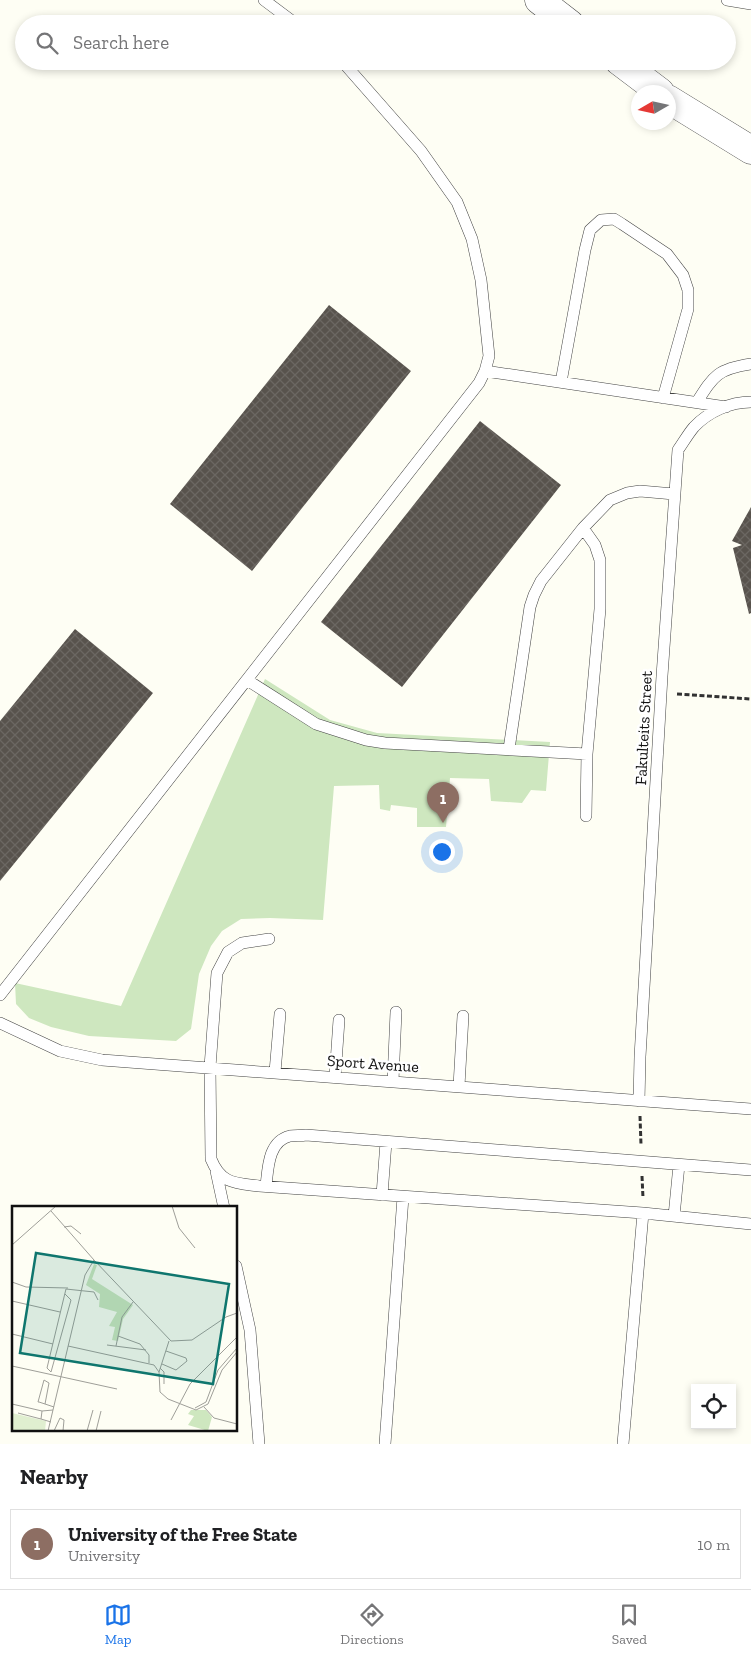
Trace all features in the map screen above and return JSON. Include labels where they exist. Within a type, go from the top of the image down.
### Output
[{"type":"street","points":[[539,0],[558,15]]},
{"type":"street","points":[[631,70],[651,85]]},
{"type":"street","points":[[676,104],[751,150]]},
{"type":"lane","points":[[264,0],[284,15]]},
{"type":"lane","points":[[726,0],[751,4]]},
{"type":"lane","points":[[0,995],[479,383],[485,371],[489,356],[481,280],[472,239],[457,202],[421,151],[350,70]]},
{"type":"lane","points":[[561,382],[590,230],[600,220],[614,219],[667,254],[683,275],[688,290],[688,309],[663,398]]},
{"type":"lane","points":[[697,402],[712,379],[720,372],[737,366],[751,364]]},
{"type":"lane","points":[[485,371],[726,407]]},
{"type":"lane","name":"Fakulteits Street","points":[[639,1101],[661,693],[678,450],[694,428],[709,414],[726,407],[751,402]]},
{"type":"lane","points":[[509,749],[530,607],[541,581],[583,528],[610,500],[640,490],[674,494]]},
{"type":"lane","points":[[583,528],[596,546],[600,560],[600,609],[588,754],[586,816]]},
{"type":"lane","points":[[247,680],[316,724],[366,740],[588,754]]},
{"type":"lane","points":[[224,1206],[216,1171],[211,1159],[210,1068],[217,973],[228,952],[242,943],[269,939]]},
{"type":"lane","points":[[393,1081],[396,1012]]},
{"type":"lane","points":[[275,1072],[280,1014]]},
{"type":"lane","points":[[459,1086],[463,1016]]},
{"type":"lane","points":[[335,1077],[338,1020]]},
{"type":"lane","name":"Sport Avenue","points":[[0,1023],[60,1051],[102,1060],[751,1108]]},
{"type":"lane","points":[[266,1186],[270,1155],[278,1144],[289,1136],[306,1135],[751,1170]]},
{"type":"lane","points":[[382,1195],[386,1142]]},
{"type":"lane","points":[[674,1216],[679,1165]]},
{"type":"lane","points":[[216,1171],[227,1180],[266,1186],[643,1213],[751,1224]]},
{"type":"lane","points":[[385,1444],[403,1197]]},
{"type":"lane","points":[[623,1444],[643,1213]]},
{"type":"lane","points":[[238,1275],[250,1330],[259,1444]]},
{"type":"path","points":[[661,693],[751,699]]},
{"type":"green space","points":[[265,679],[330,720],[377,733],[550,742],[546,791],[531,790],[522,803],[491,801],[489,779],[450,778],[446,827],[417,827],[417,808],[391,805],[390,811],[380,809],[379,785],[334,786],[323,920],[241,919],[222,931],[211,946],[199,974],[191,1029],[176,1041],[89,1036],[51,1027],[29,1018],[16,1004],[15,983],[121,1006]]},
{"type":"building","points":[[329,305],[411,371],[252,571],[170,504]]},
{"type":"building","points":[[480,421],[561,485],[402,687],[321,622]]},
{"type":"building","points":[[751,507],[751,613],[749,614],[733,548],[742,545],[732,541]]},
{"type":"building","points":[[75,629],[153,693],[0,881],[0,721]]},
{"type":"place","name":"University of the Free State","points":[[443,823]]}]
